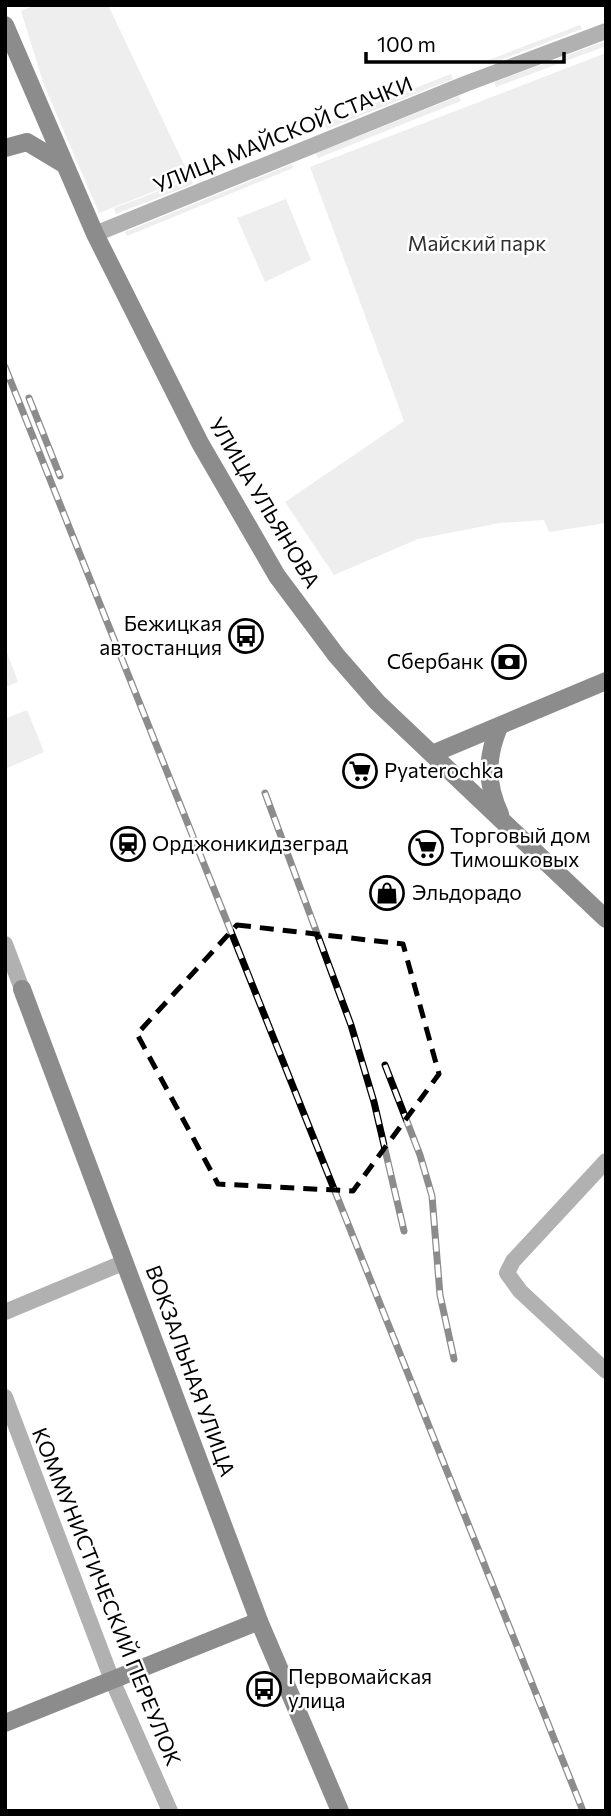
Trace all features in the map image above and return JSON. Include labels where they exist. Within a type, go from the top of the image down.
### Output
[{"type":"main road","name":"УЛИЦА УЛЬЯНОВА","points":[[5,25],[62,163],[95,234],[200,443],[277,576],[336,655],[377,702],[606,919]]},
{"type":"main road","points":[[25,142],[40,109]]},
{"type":"main road","points":[[5,148],[25,142],[62,163]]},
{"type":"main road","points":[[432,754],[606,681]]},
{"type":"main road","points":[[499,727],[492,742],[488,769],[493,800],[503,821]]},
{"type":"main road","name":"ВОКЗАЛЬНАЯ УЛИЦА","points":[[22,989],[259,1621],[340,1811]]},
{"type":"main road","points":[[5,1723],[259,1621]]},
{"type":"street","name":"УЛИЦА МАЙСКОЙ СТАЧКИ","points":[[95,234],[465,84],[606,31]]},
{"type":"street","name":"ВОКЗАЛЬНАЯ УЛИЦА","points":[[5,944],[22,989]]},
{"type":"street","points":[[606,1161],[513,1261],[507,1273],[520,1291],[606,1371]]},
{"type":"street","points":[[5,1312],[125,1262]]},
{"type":"street","name":"КОММУНИСТИЧЕСКИЙ ПЕРЕУЛОК","points":[[5,1397],[112,1680],[170,1811]]},
{"type":"highlighted area","points":[[237,925],[403,944],[439,1074],[353,1191],[218,1184],[137,1034]]},
{"type":"green space","points":[[35,5],[108,5],[190,177],[99,213],[44,85],[21,11]]},
{"type":"green space","points":[[580,25],[582,29],[488,65],[486,61]]},
{"type":"green space","points":[[606,41],[606,46],[496,87],[494,82]]},
{"type":"green space","name":"Майский парк","points":[[606,53],[606,523],[549,532],[544,520],[500,523],[418,539],[334,575],[285,502],[404,421],[310,167]]},
{"type":"green space","points":[[451,74],[453,79],[327,129],[324,123]]},
{"type":"green space","points":[[459,96],[461,101],[318,158],[316,153]]},
{"type":"green space","points":[[292,164],[293,168],[127,236],[125,232]]},
{"type":"green space","points":[[191,179],[193,184],[116,214],[114,208]]},
{"type":"green space","points":[[286,199],[311,260],[265,282],[237,218]]},
{"type":"green space","points":[[5,647],[18,682],[5,687]]},
{"type":"green space","points":[[27,710],[44,752],[5,769],[5,719]]},
{"type":"railway","points":[[5,367],[583,1811]]},
{"type":"railway","points":[[29,398],[60,476]]},
{"type":"railway","points":[[265,793],[351,1025],[374,1102],[404,1231]]},
{"type":"railway","points":[[385,1065],[420,1155],[432,1196],[440,1295],[454,1359]]},
{"type":"place","name":"Бежицкая автостанция","points":[[246,636]]},
{"type":"place","name":"Сбербанк","points":[[509,662]]},
{"type":"place","name":"Pyaterochka","points":[[360,771]]},
{"type":"place","name":"Орджоникидзеград","points":[[128,844]]},
{"type":"place","name":"Торговый дом Тимошковых","points":[[426,848]]},
{"type":"place","name":"Эльдорадо","points":[[387,893]]},
{"type":"place","name":"Первомайская улица","points":[[264,1689]]}]
